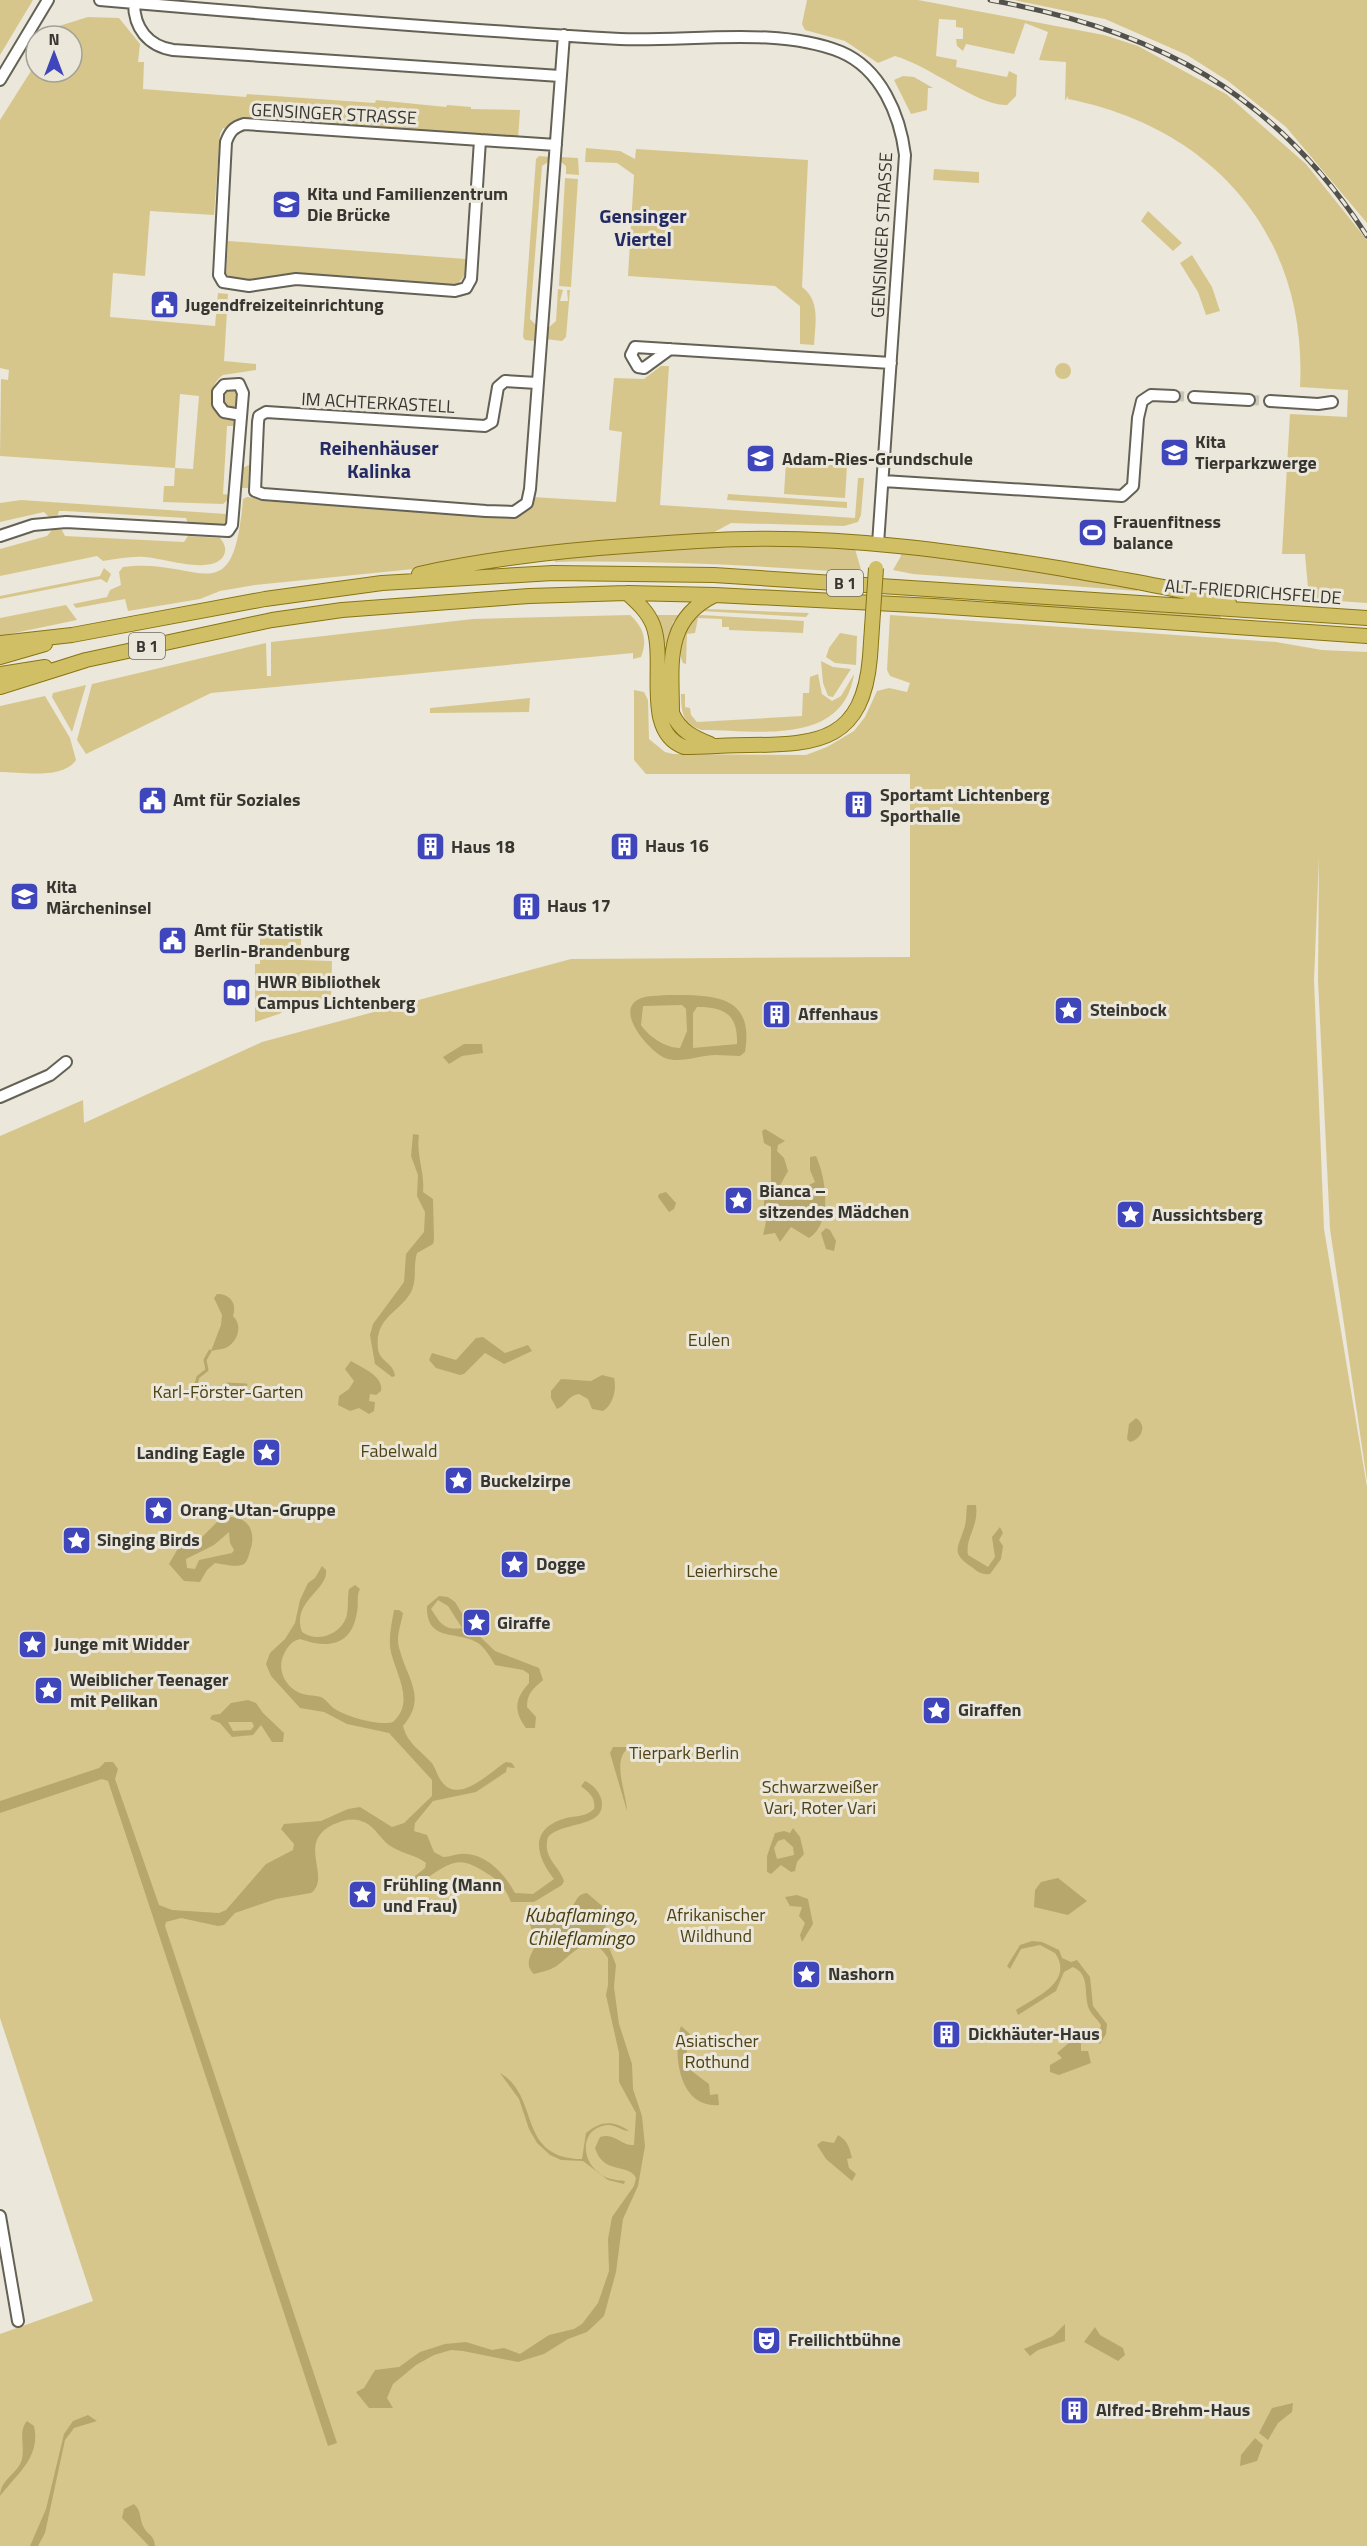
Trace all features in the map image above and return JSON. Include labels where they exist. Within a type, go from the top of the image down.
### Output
[{"type":"main road","points":[[382,582],[450,567],[589,548],[747,539],[878,544],[1018,562],[1144,583],[1251,609]]},
{"type":"main road","points":[[627,593],[645,612],[655,632],[660,718],[664,733],[673,743],[684,747],[796,745],[822,738],[839,729],[856,710],[862,698],[869,669],[878,544]]},
{"type":"main road","name":"ALT-FRIEDRICHSFELDE","points":[[382,582],[553,573],[714,575],[1367,618]]},
{"type":"main road","name":"B 1","points":[[0,657],[72,634],[265,599],[382,582]]},
{"type":"main road","name":"B 1","points":[[0,674],[81,661],[214,630],[342,610],[529,596],[627,593],[715,595],[946,607],[1367,636]]},
{"type":"main road","points":[[712,745],[690,736],[676,724],[672,714],[672,657],[673,640],[678,628],[702,602],[715,595]]},
{"type":"main road","points":[[0,643],[72,634]]},
{"type":"main road","points":[[0,687],[81,661]]},
{"type":"street","points":[[0,80],[48,0]]},
{"type":"street","name":"GENSINGER STRASSE","points":[[100,0],[642,40],[721,37],[800,42],[842,52],[868,72],[892,105],[903,134],[905,155],[878,544]]},
{"type":"street","points":[[134,3],[134,18],[143,33],[162,48],[560,76]]},
{"type":"street","points":[[537,383],[564,35]]},
{"type":"street","name":"GENSINGER STRASSE","points":[[480,140],[471,279],[466,288],[455,291],[296,279],[249,286],[223,282],[219,275],[226,142],[229,132],[237,126],[244,124],[556,145]]},
{"type":"street","points":[[670,349],[891,363]]},
{"type":"street","name":"IM ACHTERKASTELL","points":[[504,381],[537,383],[529,496],[523,507],[514,512],[263,494],[255,490],[258,422],[259,416],[266,412],[485,426],[492,422],[498,387],[504,381]]},
{"type":"street","points":[[883,482],[1122,496],[1133,486],[1138,418],[1142,401],[1151,395],[1174,396]]},
{"type":"street","points":[[1194,397],[1250,400]]},
{"type":"street","points":[[1270,401],[1318,404],[1332,402]]},
{"type":"street","points":[[0,536],[33,525],[66,522],[228,531],[232,525],[241,415]]},
{"type":"street","points":[[0,1097],[50,1075],[66,1062]]},
{"type":"street","points":[[0,2216],[5,2274],[18,2321]]},
{"type":"green space","points":[[0,0],[33,0],[0,55]]},
{"type":"green space","points":[[807,0],[918,0],[1104,35],[1138,46],[1226,94],[1306,164],[1367,240],[1367,603],[1309,599],[1305,554],[1282,554],[1290,414],[1347,417],[1348,390],[1300,387],[1298,332],[1288,282],[1269,237],[1242,197],[1208,163],[1167,135],[1120,114],[1068,99],[1068,96],[1065,101],[1066,62],[1039,60],[1048,32],[1025,23],[1014,54],[966,44],[963,51],[957,46],[956,39],[963,39],[963,28],[956,27],[956,20],[939,19],[936,56],[957,60],[956,67],[1007,77],[1009,71],[1017,75],[1016,96],[1007,105],[996,104],[968,93],[908,61],[895,56],[878,63],[845,41],[805,30],[802,24]]},
{"type":"green space","points":[[1014,0],[1367,0],[1367,223],[1286,127],[1228,81],[1187,55],[1105,19]]},
{"type":"green space","points":[[88,17],[119,18],[140,44],[138,62],[144,62],[143,89],[246,97],[247,94],[375,103],[376,100],[446,107],[447,105],[471,107],[471,109],[520,110],[518,139],[247,121],[228,129],[223,128],[220,134],[214,215],[150,211],[145,276],[113,273],[110,317],[215,326],[218,293],[228,294],[224,361],[256,364],[256,370],[223,375],[215,384],[214,395],[224,416],[235,419],[234,426],[227,426],[223,494],[230,495],[230,498],[223,504],[163,502],[164,486],[174,486],[175,468],[0,456],[1,379],[8,380],[9,370],[0,368],[0,120],[24,82],[24,84],[84,84],[84,24],[65,24]],"holes":[[[180,394],[199,396],[193,469],[175,468]]]},
{"type":"green space","points":[[903,76],[914,77],[933,88],[928,88],[927,110],[911,114],[894,80]]},
{"type":"green space","points":[[586,148],[620,151],[635,159],[636,149],[808,160],[802,287],[812,299],[816,314],[814,345],[800,344],[800,306],[775,286],[628,276],[634,175],[617,163],[585,162]]},
{"type":"green space","points":[[539,156],[551,157],[551,160],[542,166],[530,319],[537,326],[535,341],[525,340],[523,337],[536,159]]},
{"type":"green space","points":[[560,157],[578,158],[579,175],[566,174],[566,166],[560,161]]},
{"type":"green space","points":[[934,169],[979,172],[979,183],[933,180]]},
{"type":"green space","points":[[565,178],[578,179],[571,287],[559,286]]},
{"type":"green space","points":[[1148,211],[1182,243],[1173,251],[1141,221]]},
{"type":"green space","points":[[228,241],[466,259],[465,275],[456,286],[287,274],[255,281],[239,280],[226,274]]},
{"type":"green space","points":[[1192,255],[1212,287],[1220,311],[1206,315],[1198,292],[1180,263]]},
{"type":"green space","points":[[558,289],[563,290],[560,301],[568,301],[567,290],[570,290],[566,337],[562,341],[546,339],[547,329],[556,321]]},
{"type":"green space","points":[[1063,363],[1069,365],[1071,371],[1069,377],[1063,379],[1057,377],[1055,371],[1057,365]]},
{"type":"green space","points":[[661,366],[669,366],[660,505],[855,518],[858,478],[864,478],[861,515],[858,522],[844,526],[731,523],[709,535],[532,551],[414,569],[255,585],[220,591],[200,599],[128,611],[125,599],[76,608],[73,604],[107,597],[110,590],[121,585],[119,572],[123,567],[150,566],[208,574],[221,570],[231,558],[238,535],[243,499],[247,497],[513,517],[529,510],[532,497],[616,502],[622,432],[609,430],[614,378],[644,379]]},
{"type":"green space","points":[[230,390],[236,393],[239,399],[236,405],[230,408],[224,405],[221,399],[224,393]]},
{"type":"green space","points":[[786,462],[847,466],[845,498],[784,494]]},
{"type":"green space","points":[[249,465],[248,488],[239,488],[240,469]]},
{"type":"green space","points":[[728,494],[847,502],[847,508],[727,500]]},
{"type":"green space","points":[[21,500],[226,514],[228,519],[222,526],[189,526],[186,518],[59,511],[57,518],[51,519],[44,512],[0,522],[0,503]]},
{"type":"green space","points":[[53,529],[62,530],[65,536],[184,542],[188,536],[220,538],[225,550],[224,555],[218,561],[210,564],[188,564],[139,557],[103,561],[97,556],[0,576],[0,549],[47,536]]},
{"type":"green space","points":[[790,546],[855,549],[862,573],[708,564],[555,562],[554,559],[685,548]]},
{"type":"green space","points":[[900,553],[990,562],[1137,588],[1137,591],[913,574],[893,570],[901,556]]},
{"type":"green space","points":[[104,568],[111,574],[107,583],[101,579],[0,599],[0,596],[100,576]]},
{"type":"green space","points":[[993,600],[1221,616],[1220,619],[993,603]]},
{"type":"green space","points":[[66,605],[77,620],[0,636],[0,618]]},
{"type":"green space","points":[[707,609],[809,613],[806,617],[700,611]]},
{"type":"green space","points":[[630,615],[641,629],[644,639],[641,657],[633,659],[633,653],[211,693],[86,754],[77,740],[92,684],[266,643],[267,676],[271,676],[271,642],[473,619]]},
{"type":"green space","points":[[653,615],[679,615],[673,622],[666,647],[661,626]]},
{"type":"green space","points":[[701,615],[804,621],[803,633],[729,630],[729,627],[722,627],[722,619],[698,618],[695,633],[687,634],[686,664],[683,663],[680,650],[683,636],[690,623]]},
{"type":"green space","name":"Tierpark Berlin","points":[[890,615],[1276,642],[1322,650],[1367,652],[1367,1481],[1330,1229],[1318,980],[1319,857],[1314,980],[1324,1229],[1367,1487],[1367,2546],[0,2546],[0,2334],[93,2301],[0,2018],[0,1136],[83,1100],[84,1123],[262,1042],[571,959],[910,957],[910,774],[646,774],[634,760],[634,690],[644,692],[648,700],[649,739],[665,752],[673,754],[806,755],[827,747],[854,731],[865,717],[877,691],[889,688],[907,692],[910,683],[890,676],[887,670]]},
{"type":"green space","points":[[840,633],[857,636],[856,665],[835,663],[826,657],[829,648]]},
{"type":"green space","points":[[821,661],[833,667],[851,669],[833,697],[828,696],[823,683]]},
{"type":"green space","points":[[818,674],[822,694],[832,701],[841,696],[854,674],[847,697],[833,714],[815,724],[771,732],[702,730],[691,725],[684,717],[681,694],[685,694],[685,707],[690,708],[691,715],[697,722],[802,716],[803,693],[809,693],[810,677]]},
{"type":"green space","points":[[86,685],[72,732],[52,697],[53,693]]},
{"type":"green space","points":[[45,696],[70,738],[76,760],[70,766],[52,773],[0,772],[0,706]]},
{"type":"green space","points":[[530,698],[529,712],[430,713],[430,708]]},
{"type":"green space","points":[[260,934],[301,934],[301,960],[332,961],[331,998],[294,1005],[279,1014],[255,1022],[255,964],[260,964]]},
{"type":"water","points":[[664,995],[714,997],[736,1008],[743,1018],[746,1033],[745,1052],[740,1056],[710,1055],[677,1060],[671,1060],[658,1054],[637,1030],[630,1012],[632,1005],[639,999]],"holes":[[[682,1005],[686,1009],[687,1031],[680,1048],[658,1041],[641,1025],[643,1006]],[[697,1007],[707,1007],[728,1014],[735,1026],[737,1044],[693,1048],[693,1013]]]},
{"type":"water","points":[[464,1044],[482,1044],[483,1053],[462,1056],[449,1064],[443,1057]]},
{"type":"water","points":[[765,1129],[785,1141],[778,1145],[777,1151],[784,1158],[788,1171],[778,1189],[787,1187],[801,1189],[815,1182],[810,1170],[810,1157],[816,1156],[820,1165],[825,1188],[824,1211],[817,1231],[809,1238],[791,1227],[780,1242],[775,1233],[763,1235],[766,1222],[764,1220],[764,1201],[771,1186],[771,1147],[764,1143],[762,1131]]},
{"type":"water","points":[[413,1134],[419,1135],[423,1192],[433,1199],[434,1240],[433,1244],[417,1253],[412,1290],[380,1329],[379,1353],[394,1372],[395,1376],[392,1377],[375,1364],[370,1335],[373,1324],[404,1282],[406,1254],[424,1232],[425,1212],[417,1196],[418,1175],[411,1156]]},
{"type":"water","points":[[666,1192],[676,1203],[674,1209],[669,1212],[658,1197],[659,1194]]},
{"type":"water","points":[[826,1228],[830,1230],[836,1241],[834,1251],[826,1249],[821,1233]]},
{"type":"water","points":[[217,1294],[222,1294],[232,1300],[233,1316],[238,1323],[238,1331],[229,1346],[211,1351],[221,1325],[222,1315],[214,1298]]},
{"type":"water","points":[[483,1337],[505,1353],[528,1345],[532,1351],[504,1364],[485,1353],[464,1374],[460,1375],[436,1368],[429,1360],[432,1353],[456,1360],[476,1338]]},
{"type":"water","points":[[351,1361],[376,1377],[381,1386],[381,1391],[376,1395],[370,1394],[369,1401],[375,1402],[374,1411],[369,1414],[359,1408],[350,1411],[338,1405],[339,1396],[349,1389],[354,1381],[345,1369]]},
{"type":"water","points":[[602,1375],[614,1378],[615,1387],[612,1401],[603,1411],[592,1409],[588,1399],[579,1394],[557,1409],[551,1398],[551,1391],[561,1379],[591,1381]]},
{"type":"water","points":[[1136,1418],[1142,1425],[1142,1432],[1130,1442],[1127,1439],[1129,1424]]},
{"type":"water","points":[[967,1505],[976,1505],[976,1520],[968,1543],[968,1555],[988,1567],[995,1557],[992,1537],[1000,1527],[1003,1533],[999,1540],[1003,1546],[1001,1559],[990,1574],[977,1571],[959,1555],[958,1547],[965,1526]]},
{"type":"water","points":[[231,1517],[238,1518],[250,1528],[252,1545],[246,1562],[238,1566],[215,1563],[207,1570],[200,1582],[184,1581],[169,1564],[177,1550],[201,1538],[217,1522]],"holes":[[[229,1532],[230,1543],[234,1550],[232,1553],[199,1560],[195,1569],[187,1568],[186,1559],[214,1545]]]},
{"type":"water","points":[[322,1566],[326,1570],[325,1577],[302,1612],[300,1621],[302,1632],[321,1637],[338,1629],[346,1618],[349,1589],[355,1585],[360,1589],[354,1623],[350,1632],[337,1642],[320,1644],[300,1639],[290,1644],[281,1666],[287,1683],[297,1692],[321,1697],[335,1709],[347,1715],[372,1722],[393,1722],[400,1714],[403,1705],[402,1685],[390,1647],[394,1610],[399,1610],[403,1613],[398,1636],[399,1646],[415,1698],[414,1707],[403,1726],[411,1742],[431,1762],[440,1780],[449,1788],[457,1790],[475,1784],[506,1762],[512,1763],[515,1768],[507,1767],[506,1772],[476,1792],[433,1801],[415,1823],[414,1831],[427,1835],[434,1852],[443,1857],[463,1854],[482,1858],[501,1873],[515,1893],[533,1894],[554,1879],[540,1853],[540,1837],[545,1830],[563,1819],[583,1815],[594,1809],[593,1798],[581,1786],[585,1781],[598,1793],[602,1808],[592,1819],[564,1828],[548,1837],[549,1856],[564,1881],[562,1885],[534,1902],[511,1902],[505,1889],[496,1880],[471,1865],[459,1862],[452,1863],[430,1876],[431,1885],[444,1890],[444,1896],[425,1887],[409,1886],[408,1882],[425,1868],[426,1863],[388,1844],[368,1824],[350,1820],[337,1823],[324,1830],[317,1839],[315,1848],[318,1878],[317,1886],[311,1893],[276,1899],[235,1913],[224,1925],[218,1926],[181,1918],[166,1922],[165,1926],[337,2443],[328,2446],[108,1781],[102,1779],[0,1813],[0,1801],[99,1768],[105,1762],[113,1762],[118,1769],[115,1779],[159,1905],[172,1910],[219,1913],[226,1910],[266,1864],[293,1850],[294,1844],[281,1829],[284,1824],[321,1821],[348,1809],[360,1807],[392,1827],[404,1823],[432,1796],[432,1780],[389,1733],[347,1724],[324,1712],[300,1708],[271,1676],[266,1664],[270,1653],[285,1639],[295,1623],[300,1600],[308,1583],[315,1578]]},
{"type":"water","points":[[439,1596],[448,1597],[455,1602],[471,1628],[495,1651],[539,1668],[543,1680],[531,1692],[527,1702],[527,1707],[536,1717],[535,1728],[526,1728],[519,1716],[517,1705],[529,1683],[529,1674],[523,1670],[495,1665],[485,1650],[470,1639],[437,1631],[428,1618],[427,1606]],"holes":[[[438,1600],[448,1606],[462,1628],[446,1627],[431,1609]]]},
{"type":"water","points":[[248,1700],[256,1703],[284,1733],[283,1742],[272,1742],[261,1725],[253,1735],[232,1737],[220,1723],[210,1719],[212,1715],[220,1714],[231,1703]],"holes":[[[228,1722],[252,1722],[254,1726],[251,1730],[233,1731]]]},
{"type":"water","points":[[613,1747],[630,1747],[624,1752],[620,1768],[627,1811],[610,1753]]},
{"type":"water","points":[[793,1828],[800,1837],[804,1854],[797,1862],[795,1871],[791,1872],[781,1865],[771,1874],[767,1872],[767,1856],[775,1833],[784,1831],[790,1833]],"holes":[[[784,1839],[793,1847],[794,1855],[777,1859],[774,1848],[778,1841]]]},
{"type":"water","points":[[1058,1878],[1087,1901],[1068,1915],[1034,1907],[1035,1890],[1041,1882]]},
{"type":"water","name":"Kubaflamingo, Chileflamingo","points":[[587,1893],[608,1911],[604,1935],[616,1965],[614,1987],[619,2024],[632,2064],[633,2089],[642,2116],[645,2146],[638,2186],[623,2219],[616,2272],[604,2316],[587,2332],[568,2339],[544,2354],[518,2362],[451,2350],[434,2355],[416,2365],[393,2384],[387,2398],[393,2408],[369,2408],[356,2392],[364,2388],[375,2370],[399,2367],[420,2352],[445,2344],[466,2342],[492,2350],[504,2348],[520,2354],[549,2335],[574,2329],[582,2324],[598,2303],[609,2271],[608,2239],[612,2217],[634,2186],[636,2178],[628,2171],[604,2162],[595,2148],[600,2137],[605,2136],[634,2145],[636,2113],[619,2082],[619,2053],[606,1995],[608,1958],[601,1949],[593,1945],[586,1945],[546,1971],[534,1974],[529,1967],[536,1944],[530,1924],[566,1912],[579,1897]]},
{"type":"water","points":[[797,1895],[808,1899],[813,1924],[802,1942],[800,1935],[805,1923],[799,1916],[802,1907],[790,1906],[785,1897]]},
{"type":"water","points":[[1032,1941],[1042,1942],[1059,1950],[1062,1958],[1071,1962],[1077,1960],[1090,1977],[1093,2006],[1107,2024],[1106,2034],[1100,2044],[1097,2042],[1101,2025],[1089,2009],[1086,1985],[1082,1975],[1073,1967],[1064,1972],[1056,1991],[1018,2015],[1016,2010],[1050,1988],[1060,1972],[1060,1963],[1055,1953],[1040,1945],[1021,1949],[1010,1969],[1007,1966],[1020,1945]]},
{"type":"water","points":[[681,2026],[690,2034],[686,2056],[689,2069],[709,2084],[710,2095],[718,2094],[719,2105],[706,2104],[695,2098],[687,2089],[679,2064],[678,2038]]},
{"type":"water","points":[[1070,2042],[1081,2042],[1081,2051],[1088,2051],[1091,2063],[1059,2075],[1050,2072],[1050,2065],[1062,2058],[1057,2053]]},
{"type":"water","points":[[500,2073],[513,2083],[521,2096],[538,2137],[547,2148],[561,2156],[582,2159],[586,2133],[602,2124],[618,2125],[629,2131],[610,2125],[598,2127],[588,2137],[586,2144],[586,2152],[592,2166],[604,2176],[625,2181],[624,2184],[608,2180],[583,2161],[561,2160],[550,2155],[537,2143],[529,2129],[519,2099]]},
{"type":"water","points":[[838,2135],[846,2142],[850,2151],[852,2158],[847,2159],[849,2168],[856,2174],[852,2181],[826,2159],[817,2145],[822,2141],[834,2143]]},
{"type":"water","points":[[1065,2324],[1065,2341],[1038,2350],[1030,2356],[1024,2349],[1053,2336]]},
{"type":"water","points":[[1095,2327],[1100,2335],[1123,2348],[1125,2355],[1118,2361],[1084,2342]]},
{"type":"water","points":[[1293,2403],[1292,2412],[1278,2423],[1268,2440],[1259,2433],[1272,2408]]},
{"type":"water","points":[[88,2415],[97,2421],[74,2428],[65,2440],[45,2533],[38,2546],[30,2546],[46,2509],[64,2434],[73,2421]]},
{"type":"water","points":[[27,2421],[34,2426],[34,2447],[31,2456],[0,2496],[3,2485],[17,2469],[22,2459],[22,2434]]},
{"type":"water","points":[[1255,2438],[1263,2445],[1257,2461],[1240,2466],[1241,2455]]},
{"type":"water","points":[[134,2504],[155,2546],[149,2546],[122,2518],[124,2509]]},
{"type":"waterway","points":[[210,1351],[205,1360],[207,1370],[198,1377],[193,1395],[197,1398],[206,1396],[227,1384],[246,1385]]},
{"type":"tunnel","points":[[1174,396],[1194,397]]},
{"type":"tunnel","points":[[1249,400],[1270,401]]},
{"type":"railway","points":[[990,0],[1050,13],[1106,29],[1158,50],[1206,75],[1251,106],[1292,143],[1331,186],[1367,236]]},
{"type":"place","name":"Kita und Familienzentrum Die Brücke","points":[[286,204]]},
{"type":"place","name":"Jugendfreizeiteinrichtung","points":[[164,305]]},
{"type":"place","name":"Kita Tierparkzwerge","points":[[1174,452]]},
{"type":"place","name":"Adam-Ries-Grundschule","points":[[761,459]]},
{"type":"place","name":"Frauenfitness balance","points":[[1092,532]]},
{"type":"place","name":"Amt für Soziales","points":[[152,800]]},
{"type":"place","name":"Sportamt Lichtenberg Sporthalle","points":[[859,805]]},
{"type":"place","name":"Haus 16","points":[[624,846]]},
{"type":"place","name":"Haus 18","points":[[430,847]]},
{"type":"place","name":"Kita Märcheninsel","points":[[25,897]]},
{"type":"place","name":"Haus 17","points":[[526,906]]},
{"type":"place","name":"Amt für Statistik Berlin-Brandenburg","points":[[173,940]]},
{"type":"place","name":"HWR Bibliothek Campus Lichtenberg","points":[[236,992]]},
{"type":"place","name":"Steinbock","points":[[1069,1010]]},
{"type":"place","name":"Affenhaus","points":[[777,1014]]},
{"type":"place","name":"Bianca – sitzendes Mädchen","points":[[738,1201]]},
{"type":"place","name":"Aussichtsberg","points":[[1131,1215]]},
{"type":"place","name":"Landing Eagle","points":[[266,1453]]},
{"type":"place","name":"Buckelzirpe","points":[[459,1481]]},
{"type":"place","name":"Orang-Utan-Gruppe","points":[[159,1510]]},
{"type":"place","name":"Singing Birds","points":[[76,1540]]},
{"type":"place","name":"Dogge","points":[[515,1564]]},
{"type":"place","name":"Giraffe","points":[[476,1623]]},
{"type":"place","name":"Junge mit Widder","points":[[33,1644]]},
{"type":"place","name":"Weiblicher Teenager mit Pelikan","points":[[49,1690]]},
{"type":"place","name":"Giraffen","points":[[937,1710]]},
{"type":"place","name":"Frühling (Mann und Frau)","points":[[362,1895]]},
{"type":"place","name":"Nashorn","points":[[807,1974]]},
{"type":"place","name":"Dickhäuter-Haus","points":[[947,2034]]},
{"type":"place","name":"Freilichtbühne","points":[[767,2340]]},
{"type":"place","name":"Alfred-Brehm-Haus","points":[[1075,2410]]},
{"type":"district","name":"Gensinger Viertel","points":[[643,228]]},
{"type":"district","name":"Reihenhäuser Kalinka","points":[[379,460]]},
{"type":"park label","name":"Eulen","points":[[709,1340]]},
{"type":"park label","name":"Karl-Förster-Garten","points":[[228,1392]]},
{"type":"park label","name":"Fabelwald","points":[[399,1451]]},
{"type":"park label","name":"Leierhirsche","points":[[732,1571]]},
{"type":"park label","name":"Schwarzweißer Vari, Roter Vari","points":[[820,1797]]},
{"type":"park label","name":"Afrikanischer Wildhund","points":[[716,1925]]},
{"type":"park label","name":"Asiatischer Rothund","points":[[717,2051]]}]
